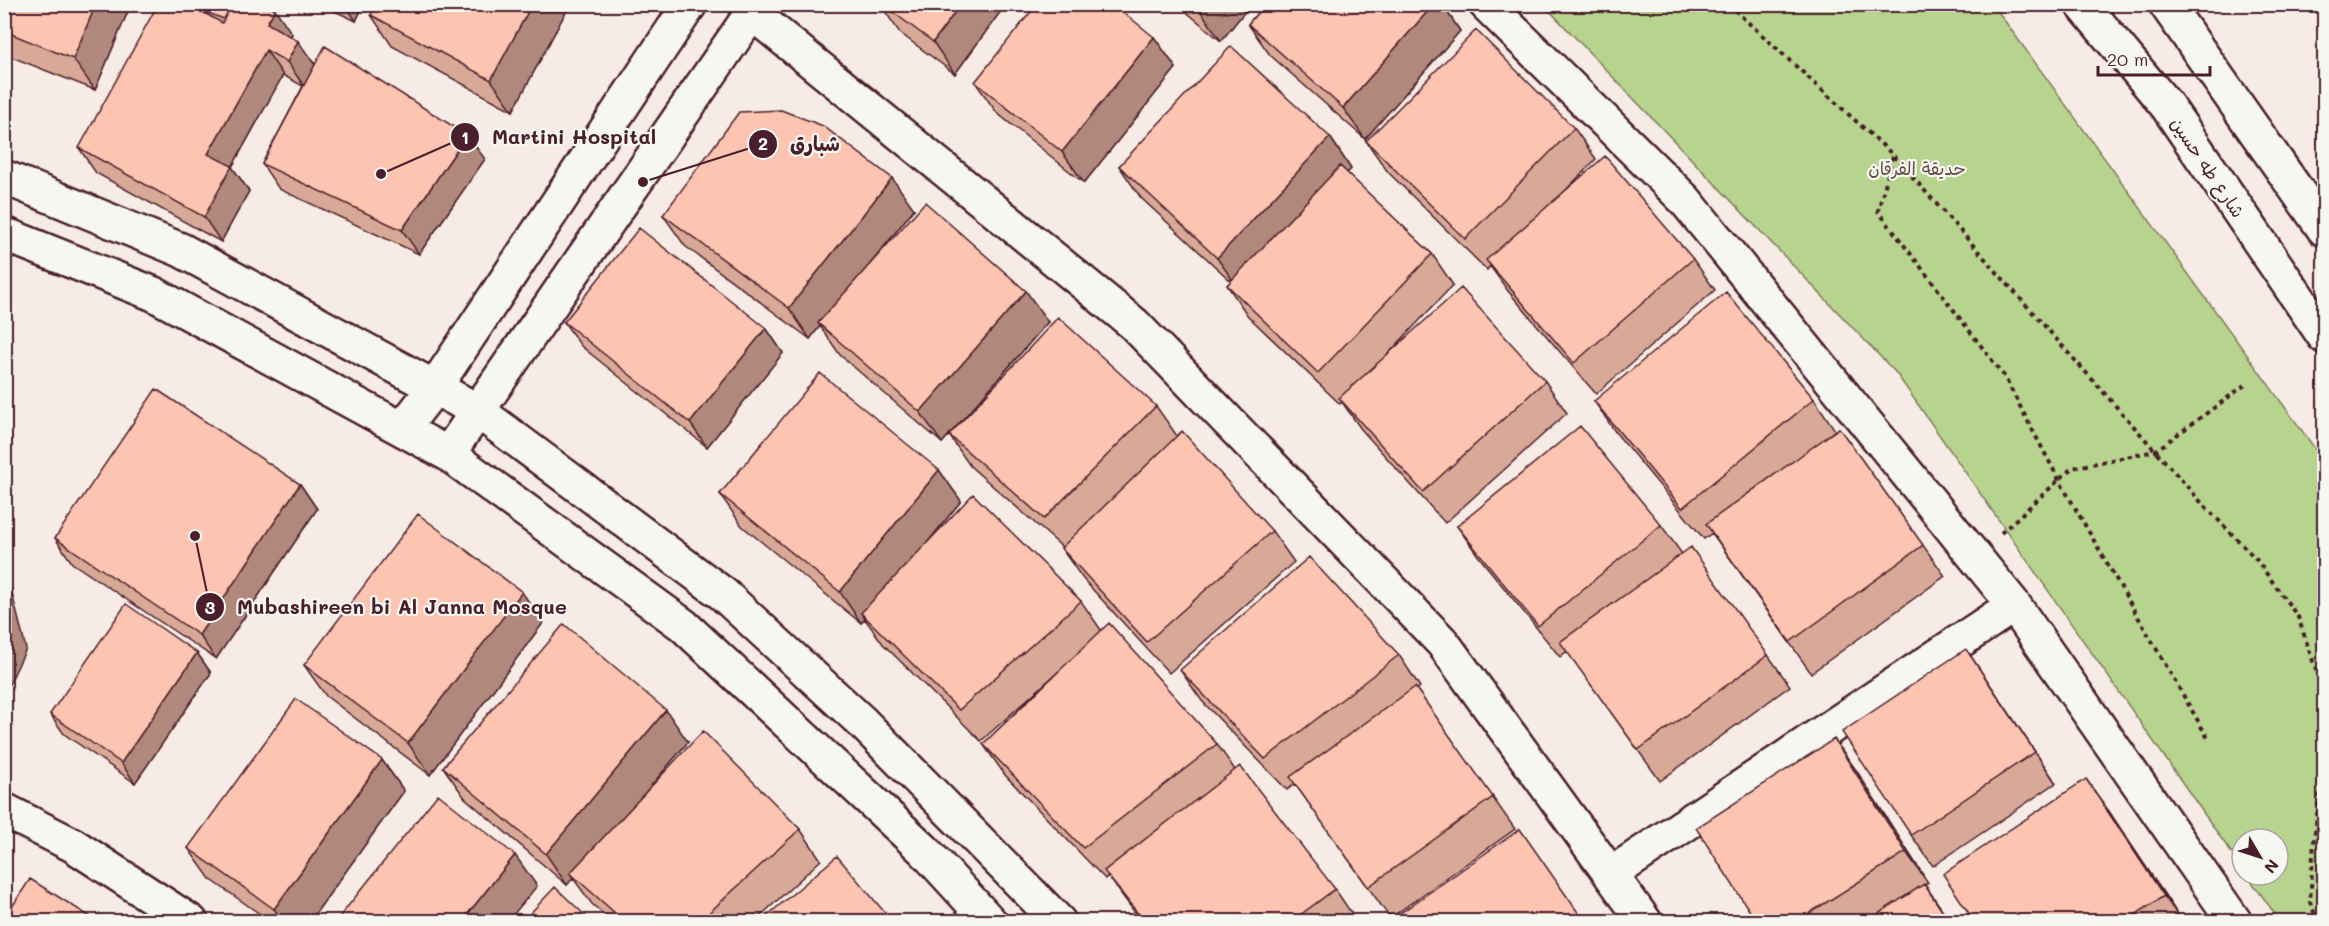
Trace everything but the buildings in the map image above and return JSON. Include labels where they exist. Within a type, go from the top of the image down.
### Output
[{"type":"main road","points":[[403,428],[435,387],[690,4]]},
{"type":"main road","points":[[1486,4],[1685,200],[2014,605],[2235,921]]},
{"type":"main road","name":"شارع طه حسين","points":[[2082,4],[2167,106],[2325,336]]},
{"type":"main road","points":[[2166,4],[2325,229]]},
{"type":"main road","points":[[448,454],[755,9],[1134,324],[1443,644],[1645,921]]},
{"type":"main road","points":[[4,177],[181,250],[478,411],[723,594],[863,723],[1059,921]]},
{"type":"main road","points":[[4,234],[154,294],[448,454],[683,625],[924,850],[990,921]]},
{"type":"main road","points":[[1611,874],[2014,605]]},
{"type":"main road","points":[[4,810],[73,845],[191,921]]},
{"type":"path","points":[[1728,4],[1893,155],[2155,451],[2256,559],[2298,617],[2325,694]]},
{"type":"path","points":[[1893,155],[1878,211],[2004,376],[2059,480],[2209,740]]},
{"type":"path","points":[[1975,557],[2072,468],[2155,451],[2245,385]]},
{"type":"path","points":[[2318,921],[2310,902],[2314,840],[2325,759]]},
{"type":"green space","name":"حديقة الفرقان","points":[[1544,5],[1990,5],[1999,13],[2324,461],[2324,921],[2280,921],[2256,887],[2290,887],[2290,827],[2230,827],[2230,851],[1896,373]]},
{"type":"place","name":"Martini Hospital","points":[[381,174]]},
{"type":"place","name":"شبارق","points":[[643,182]]},
{"type":"place","name":"Mubashireen bi Al Janna Mosque","points":[[195,536]]}]
